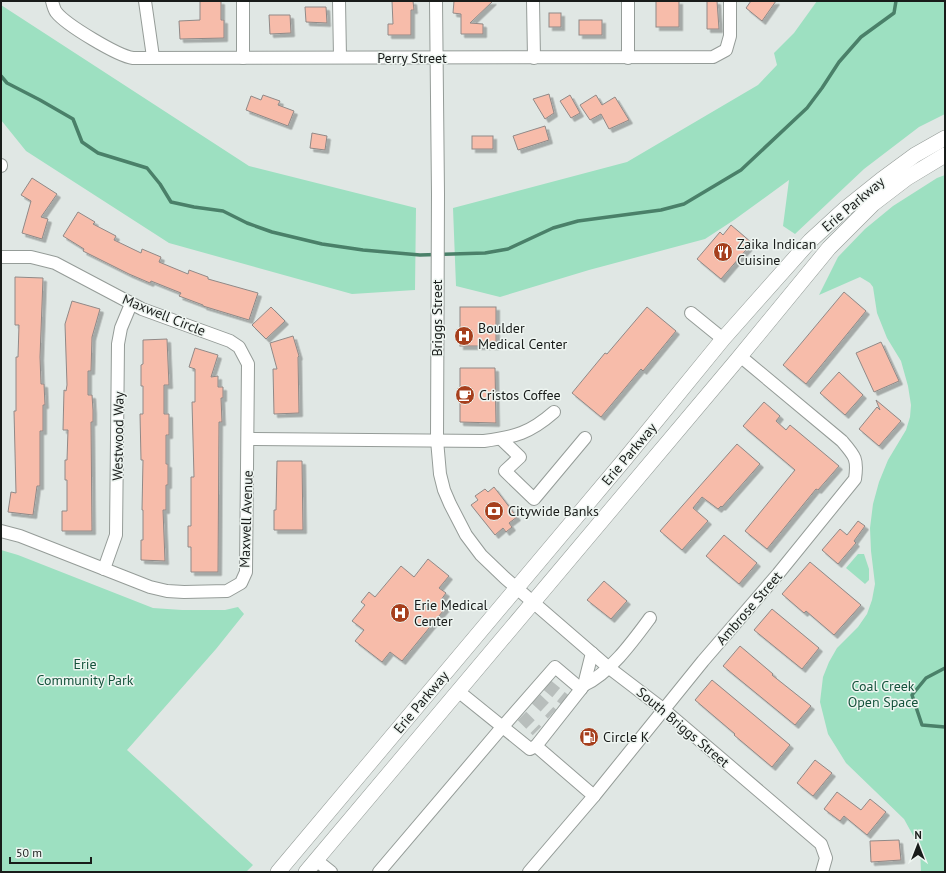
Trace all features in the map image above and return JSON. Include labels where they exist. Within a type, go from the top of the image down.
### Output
[{"type":"main road","name":"Erie Parkway","points":[[278,872],[625,459],[723,339],[810,241],[846,208],[881,180],[915,155],[944,139]]},
{"type":"main road","name":"Erie Parkway","points":[[306,872],[829,248],[873,204],[907,178],[942,156]]},
{"type":"street","name":"Perry Street","points":[[52,1],[55,11],[60,17],[128,58],[713,57],[726,50],[730,36],[730,1]]},
{"type":"street","points":[[145,1],[154,57]]},
{"type":"street","points":[[243,1],[243,58]]},
{"type":"street","points":[[339,1],[340,58]]},
{"type":"street","name":"Briggs Street","points":[[436,1],[438,457],[444,490],[466,536],[481,555],[533,602]]},
{"type":"street","points":[[533,1],[534,58]]},
{"type":"street","points":[[628,1],[628,58]]},
{"type":"street","name":"Maxwell Circle","points":[[1,257],[31,257],[55,263],[131,304],[230,341],[239,347],[248,364],[248,439]]},
{"type":"street","name":"Westwood Way","points":[[104,569],[116,536],[118,344],[121,328],[131,304]]},
{"type":"street","points":[[691,313],[723,339]]},
{"type":"street","name":"Ambrose Street","points":[[529,872],[594,796],[663,709],[778,574],[855,479],[857,466],[853,454],[842,441],[740,356]]},
{"type":"street","points":[[248,439],[484,441],[501,439],[527,432],[554,412]]},
{"type":"street","points":[[501,439],[520,457],[505,471],[534,499],[585,438]]},
{"type":"street","name":"Maxwell Avenue","points":[[1,531],[20,536],[104,569],[167,591],[227,591],[241,583],[246,572],[248,439]]},
{"type":"street","name":"South Briggs Street","points":[[533,602],[608,667],[663,709],[821,844],[826,858],[822,872]]},
{"type":"street","points":[[458,691],[530,749],[567,702],[582,687],[594,680],[608,667],[637,636],[650,618]]},
{"type":"street","points":[[582,687],[592,653]]},
{"type":"street","points":[[379,872],[502,726],[519,713],[533,697],[555,667],[582,687]]},
{"type":"street","points":[[539,738],[594,796]]},
{"type":"street","points":[[316,860],[331,872]]},
{"type":"green space","points":[[817,1],[945,1],[945,114],[919,127],[864,169],[795,234],[783,226],[789,180],[705,239],[589,270],[500,297],[456,286],[453,208],[627,162],[758,85],[777,65],[774,53],[794,33]]},
{"type":"green space","points":[[1,5],[249,166],[416,208],[415,290],[352,294],[169,243],[26,151],[1,120]]},
{"type":"green space","name":"Coal Creek Open Space","points":[[945,175],[945,872],[921,872],[920,848],[904,819],[846,763],[828,734],[820,702],[823,677],[829,662],[837,648],[858,627],[867,614],[872,600],[875,584],[870,528],[873,504],[879,482],[888,460],[906,430],[910,417],[911,405],[908,386],[901,361],[887,338],[877,313],[873,287],[870,283],[860,277],[819,295],[838,257],[865,229],[893,206],[937,178]]},
{"type":"green space","name":"Erie Community Park","points":[[1,550],[18,555],[153,608],[225,610],[238,607],[244,614],[216,649],[127,750],[253,865],[246,872],[1,872]]},
{"type":"green space","points":[[858,554],[864,554],[869,569],[869,580],[865,584],[846,568]]},
{"type":"building","points":[[200,1],[221,1],[221,20],[224,20],[224,38],[180,39],[179,21],[200,20]]},
{"type":"building","points":[[392,1],[413,1],[414,10],[411,10],[411,35],[388,35],[388,24],[393,24]]},
{"type":"building","points":[[454,1],[493,1],[470,23],[483,24],[483,34],[461,34],[461,14],[453,13]]},
{"type":"building","points":[[656,1],[679,1],[679,27],[656,27]]},
{"type":"building","points":[[707,1],[717,1],[719,29],[707,29]]},
{"type":"building","points":[[751,1],[776,1],[762,21],[746,8]]},
{"type":"building","points":[[305,7],[326,7],[327,23],[306,22]]},
{"type":"building","points":[[549,13],[561,13],[561,27],[549,27]]},
{"type":"building","points":[[269,15],[290,15],[291,33],[270,34]]},
{"type":"building","points":[[579,20],[602,20],[602,35],[579,35]]},
{"type":"building","points":[[549,94],[554,113],[545,119],[533,99]]},
{"type":"building","points":[[263,95],[280,101],[278,105],[294,111],[288,126],[246,110],[251,96],[261,100]]},
{"type":"building","points":[[570,95],[580,113],[571,118],[560,101]]},
{"type":"building","points":[[596,95],[602,105],[615,97],[629,120],[609,129],[601,114],[590,120],[580,105]]},
{"type":"building","points":[[545,126],[549,140],[518,150],[513,136]]},
{"type":"building","points":[[312,133],[327,136],[325,150],[310,148]]},
{"type":"building","points":[[472,136],[493,136],[493,149],[472,149]]},
{"type":"building","points":[[32,178],[57,194],[41,217],[48,219],[42,239],[22,233],[31,201],[21,195]]},
{"type":"building","points":[[78,212],[95,222],[93,224],[116,236],[114,240],[141,253],[142,249],[161,257],[159,262],[188,274],[189,270],[208,277],[208,279],[258,293],[249,320],[203,306],[179,296],[181,293],[151,281],[150,283],[129,274],[83,251],[84,249],[63,236]]},
{"type":"building","name":"Zaika Indican Cuisine","points":[[731,225],[752,243],[721,279],[697,259],[720,232],[723,235]]},
{"type":"building","points":[[15,277],[43,278],[40,357],[41,384],[44,384],[45,405],[43,405],[43,431],[40,431],[40,486],[37,486],[33,515],[8,512],[11,492],[16,493],[14,411],[16,411],[16,357],[18,357],[19,325],[15,325]]},
{"type":"building","points":[[844,292],[866,311],[806,384],[783,365]]},
{"type":"building","points":[[72,301],[100,309],[92,337],[91,371],[88,371],[88,395],[92,395],[93,410],[93,422],[91,422],[92,531],[62,531],[62,511],[67,511],[67,480],[65,480],[65,460],[67,460],[68,430],[63,430],[64,390],[66,391],[67,385],[65,324]]},
{"type":"building","points":[[271,307],[285,321],[266,339],[252,325]]},
{"type":"building","points":[[460,307],[496,307],[496,346],[460,346]]},
{"type":"building","points":[[647,307],[676,331],[643,371],[641,369],[601,417],[572,393],[605,353],[607,354]]},
{"type":"building","points":[[293,336],[299,356],[299,413],[274,414],[273,369],[277,369],[270,343]]},
{"type":"building","points":[[167,339],[169,385],[164,385],[164,414],[169,414],[169,435],[166,435],[168,485],[166,485],[166,510],[163,510],[165,561],[141,560],[141,540],[143,540],[143,460],[141,460],[140,414],[143,414],[141,365],[143,364],[143,340]]},
{"type":"building","points":[[881,342],[899,381],[874,392],[856,353]]},
{"type":"building","points":[[195,348],[218,355],[211,377],[218,376],[218,387],[223,387],[223,398],[221,398],[222,422],[219,422],[218,572],[191,572],[191,547],[188,547],[188,526],[191,526],[191,477],[194,477],[192,402],[195,402],[195,369],[189,367]]},
{"type":"building","points":[[460,368],[495,368],[496,423],[460,422]]},
{"type":"building","points":[[839,372],[863,395],[845,415],[820,393]]},
{"type":"building","points":[[876,400],[901,421],[879,446],[859,429],[877,407],[880,410]]},
{"type":"building","points":[[764,402],[780,416],[776,421],[786,430],[790,425],[839,466],[818,490],[816,489],[767,549],[745,531],[795,470],[743,426]]},
{"type":"building","points":[[737,444],[760,464],[722,507],[721,506],[718,509],[702,497],[693,508],[708,521],[682,550],[660,531]]},
{"type":"building","points":[[277,461],[302,461],[303,530],[274,530]]},
{"type":"building","name":"Citywide Banks","points":[[494,487],[517,517],[509,523],[512,527],[506,532],[503,528],[495,535],[471,505],[478,500],[475,496],[485,489],[488,492]]},
{"type":"building","points":[[858,521],[865,526],[854,541],[856,543],[838,564],[822,550],[840,529],[847,535]]},
{"type":"building","points":[[724,535],[757,563],[739,584],[706,556]]},
{"type":"building","name":"Erie Medical Center","points":[[428,559],[449,576],[439,588],[446,593],[441,600],[448,605],[402,661],[390,652],[382,662],[355,641],[364,630],[352,621],[365,605],[361,602],[369,592],[375,597],[401,566],[414,577]]},
{"type":"building","points":[[810,562],[861,605],[834,635],[806,611],[804,613],[782,594]]},
{"type":"building","points":[[604,581],[627,601],[611,619],[587,600]]},
{"type":"building","points":[[772,609],[819,648],[802,669],[754,630]]},
{"type":"building","points":[[740,646],[773,674],[772,675],[811,706],[795,725],[723,666]]},
{"type":"building","points":[[712,680],[790,745],[772,767],[695,700]]},
{"type":"building","points":[[815,760],[832,773],[813,796],[797,783]]},
{"type":"building","points":[[837,792],[861,810],[870,799],[886,812],[867,835],[844,816],[840,821],[824,809]]},
{"type":"building","points":[[899,840],[901,860],[871,862],[870,841]]},
{"type":"waterway","points":[[1,76],[7,83],[73,119],[82,142],[98,153],[147,168],[160,184],[171,202],[223,211],[247,223],[272,232],[322,244],[363,250],[420,255],[485,253],[508,249],[553,228],[578,221],[661,210],[684,204],[741,170],[807,108],[839,62],[861,37],[894,13],[896,1]]},
{"type":"waterway","points":[[945,668],[926,678],[912,695],[922,725],[945,727]]},
{"type":"tunnel","points":[[547,685],[565,700]]},
{"type":"tunnel","points":[[536,699],[552,714]]},
{"type":"tunnel","points":[[522,716],[537,731]]},
{"type":"place","name":"Zaika Indican Cuisine","points":[[723,252]]},
{"type":"place","name":"Boulder Medical Center","points":[[464,336]]},
{"type":"place","name":"Cristos Coffee","points":[[465,395]]},
{"type":"place","name":"Citywide Banks","points":[[494,511]]},
{"type":"place","name":"Erie Medical Center","points":[[400,613]]},
{"type":"place","name":"Circle K","points":[[589,737]]}]
